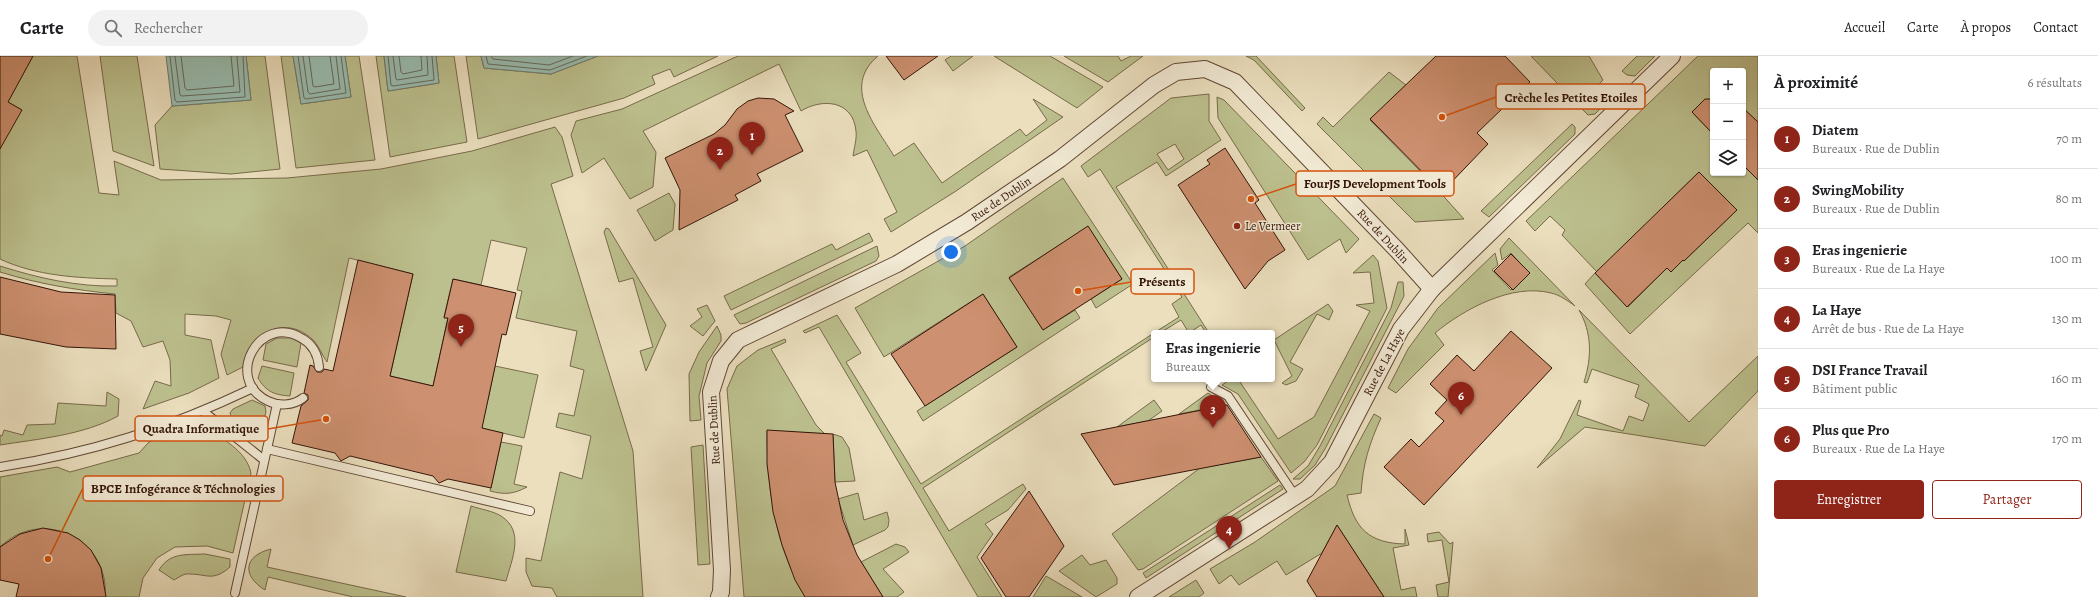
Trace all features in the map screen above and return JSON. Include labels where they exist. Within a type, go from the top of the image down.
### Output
[{"type":"street","name":"Rue de La Haye","points":[[1138,597],[1307,489],[1332,462],[1401,329],[1432,289],[1672,56]]},
{"type":"street","name":"Rue de Dublin","points":[[719,597],[721,592],[722,570],[711,392],[721,361],[738,340],[897,264],[942,237],[1060,159],[1154,85],[1176,72],[1205,69],[1235,82],[1397,250],[1432,289]]},
{"type":"lane","points":[[302,398],[288,404],[277,404],[259,396],[248,378],[247,368],[249,356],[254,346],[263,338],[274,333],[285,332],[297,335],[307,341],[314,350],[319,367]]},
{"type":"lane","points":[[1211,387],[1228,396],[1295,496]]},
{"type":"lane","points":[[0,467],[51,459],[129,439],[204,412],[253,388]]},
{"type":"lane","points":[[235,593],[277,404]]},
{"type":"lane","points":[[204,412],[264,460]]},
{"type":"lane","points":[[267,449],[530,511]]},
{"type":"green space","points":[[33,56],[77,56],[99,193],[119,195],[114,161],[161,180],[287,178],[381,169],[472,151],[555,127],[562,137],[573,176],[551,184],[633,451],[643,597],[557,597],[552,588],[532,586],[526,572],[526,558],[541,561],[560,472],[582,479],[591,436],[556,427],[559,413],[574,416],[584,370],[570,366],[577,331],[516,318],[522,291],[517,290],[527,248],[491,240],[481,285],[453,279],[444,317],[448,318],[433,386],[390,376],[413,274],[349,258],[327,362],[312,339],[291,328],[280,328],[269,331],[260,337],[252,345],[246,355],[243,367],[227,375],[221,354],[231,320],[216,316],[185,314],[185,335],[211,340],[219,378],[189,393],[143,409],[155,381],[171,386],[170,360],[163,341],[143,347],[131,321],[116,313],[115,294],[57,286],[0,272],[0,266],[58,281],[87,285],[117,286],[117,279],[72,277],[43,273],[14,265],[0,259],[0,135],[22,110],[8,102]]},
{"type":"green space","points":[[100,56],[137,56],[154,166],[113,151]]},
{"type":"green space","points":[[246,56],[265,56],[280,169],[231,174],[160,169],[155,125],[172,106],[251,100]]},
{"type":"green space","points":[[281,56],[293,56],[301,104],[351,97],[345,56],[359,56],[375,160],[296,168]]},
{"type":"green space","points":[[376,56],[384,56],[388,91],[439,83],[436,56],[454,56],[467,142],[390,157]]},
{"type":"green space","points":[[466,56],[481,56],[484,68],[551,74],[598,56],[718,56],[674,77],[670,69],[652,76],[655,84],[624,98],[478,139]]},
{"type":"green space","points":[[738,56],[878,56],[867,68],[862,80],[862,93],[865,106],[871,119],[894,156],[914,143],[942,183],[1020,129],[1026,136],[1047,120],[1033,99],[1063,117],[956,191],[891,232],[884,219],[897,212],[867,150],[853,156],[856,131],[854,121],[849,113],[835,104],[827,103],[818,104],[801,111],[779,64],[643,131],[656,152],[653,187],[630,199],[604,158],[582,173],[571,135],[576,121],[622,109]]},
{"type":"green space","points":[[951,56],[973,56],[953,71],[945,60]]},
{"type":"green space","points":[[994,56],[1050,56],[1103,87],[1077,108]]},
{"type":"green space","points":[[1064,56],[1118,56],[1121,61],[1131,56],[1143,56],[1108,82]]},
{"type":"green space","points":[[1246,56],[1256,56],[1305,108],[1302,111],[1254,60]]},
{"type":"green space","points":[[1531,56],[1589,56],[1603,80],[1578,105]]},
{"type":"green space","points":[[1637,56],[1655,56],[1635,76],[1627,75],[1622,71]]},
{"type":"green space","points":[[1698,56],[1758,56],[1758,122],[1746,111],[1746,68],[1710,68],[1710,99],[1704,100],[1692,112],[1710,131],[1710,176],[1746,176],[1746,166],[1758,180],[1758,233],[1748,223],[1630,334],[1585,284],[1595,273],[1628,307],[1667,268],[1671,272],[1737,210],[1699,172],[1597,272],[1562,235],[1565,230],[1550,216],[1535,231],[1526,221]]},
{"type":"green space","points":[[1389,72],[1406,85],[1370,120],[1429,180],[1464,219],[1415,222],[1317,124],[1323,117],[1333,127]]},
{"type":"green space","points":[[1608,84],[1613,89],[1614,95],[1595,114],[1588,115],[1582,109]]},
{"type":"green space","points":[[1209,94],[1209,121],[1221,140],[1166,176],[1157,162],[1116,187],[1207,330],[1204,330],[1201,325],[1194,330],[1187,330],[1181,320],[1165,330],[1159,330],[1179,317],[1172,304],[1182,297],[1100,169],[1088,177],[1081,166],[1171,98]],"holes":[[[1175,144],[1184,159],[1168,170],[1157,154]]]},
{"type":"green space","points":[[1217,97],[1224,100],[1359,239],[1346,253],[1340,239],[1308,260],[1218,118]]},
{"type":"green space","points":[[1572,124],[1575,127],[1575,134],[1489,217],[1481,211]]},
{"type":"green space","points":[[1063,178],[1133,284],[1096,308],[1091,299],[1122,279],[1088,227],[1009,277],[1043,330],[1075,310],[1080,318],[923,421],[917,411],[1017,347],[983,294],[884,357],[855,308],[965,246]]},
{"type":"green space","points":[[669,193],[675,204],[673,230],[655,241],[637,210]]},
{"type":"green space","points":[[606,228],[609,229],[666,325],[646,371],[640,351],[653,347],[633,278],[619,282],[604,232]]},
{"type":"green space","points":[[869,233],[873,241],[731,310],[724,296],[832,244],[836,250]]},
{"type":"green space","points":[[1509,238],[1575,306],[1558,295],[1536,291],[1520,292],[1489,300],[1460,315],[1435,333],[1444,345],[1396,393],[1388,388],[1408,349],[1438,308],[1495,253],[1498,265],[1492,270],[1511,290],[1529,273],[1511,253],[1502,260],[1500,249]]},
{"type":"green space","points":[[877,246],[879,256],[876,261],[746,323],[740,324],[734,315]]},
{"type":"green space","points":[[1373,255],[1378,261],[1387,308],[1317,445],[1304,462],[1291,473],[1238,394],[1222,385],[1226,382],[1240,382],[1278,439],[1314,417],[1370,311],[1356,305],[1374,303],[1370,272],[1353,273]]},
{"type":"green space","points":[[1398,282],[1403,282],[1404,296],[1325,449],[1315,465],[1300,479],[1293,479],[1308,466],[1320,446],[1391,308]]},
{"type":"green space","points":[[1328,304],[1333,311],[1329,320],[1317,314],[1290,362],[1303,369],[1296,381],[1286,385],[1282,383],[1292,376],[1275,339]]},
{"type":"green space","points":[[707,305],[715,321],[703,336],[690,326],[702,317],[697,309]]},
{"type":"green space","points":[[1579,310],[1689,422],[1758,356],[1758,391],[1705,446],[1585,427],[1537,468],[1560,439],[1579,400],[1581,401],[1577,415],[1623,431],[1629,416],[1643,421],[1649,404],[1635,397],[1639,385],[1592,369],[1587,383],[1584,382],[1587,373],[1589,345],[1586,327]]},
{"type":"green space","points":[[837,315],[861,353],[846,362],[921,484],[1151,335],[1151,339],[923,488],[949,531],[1023,484],[1026,489],[1008,510],[985,524],[993,534],[977,557],[1002,597],[978,597],[819,327],[805,333],[803,331]]},
{"type":"green space","points":[[717,326],[721,335],[721,341],[707,363],[699,396],[701,420],[690,421],[689,374],[699,352]]},
{"type":"green space","points":[[277,338],[291,338],[301,343],[297,367],[263,360],[266,344]]},
{"type":"green space","points":[[785,339],[786,342],[771,349],[816,425],[825,434],[767,431],[767,453],[771,496],[775,517],[786,558],[805,597],[744,597],[727,389],[737,366],[758,350]]},
{"type":"green space","points":[[262,366],[294,373],[290,396],[275,394],[264,387],[258,378]]},
{"type":"green space","points":[[495,366],[538,375],[524,438],[459,423],[488,400]]},
{"type":"green space","points":[[107,392],[119,399],[118,416],[91,428],[76,432],[0,445],[0,435],[2,436],[4,430],[23,435],[27,425],[55,424],[58,403],[106,406]]},
{"type":"green space","points":[[1208,393],[1226,405],[1179,414]]},
{"type":"green space","points":[[252,400],[265,406],[266,412],[260,431],[252,434],[241,428],[233,420],[230,413],[233,409]]},
{"type":"green space","points":[[1154,400],[1162,411],[1148,421],[1117,427]]},
{"type":"green space","points":[[1374,414],[1381,418],[1367,454],[1361,493],[1347,495],[1354,517],[1359,525],[1373,537],[1382,541],[1405,544],[1405,529],[1409,545],[1393,548],[1401,590],[1415,587],[1417,597],[1384,597],[1337,525],[1322,553],[1286,575],[1277,561],[1239,585],[1231,575],[1219,584],[1210,569],[1255,542],[1335,486]]},
{"type":"green space","points":[[199,424],[226,441],[239,452],[248,465],[251,473],[233,553],[207,546],[175,547],[157,558],[143,578],[139,597],[105,597],[104,577],[97,559],[85,545],[70,535],[53,530],[35,529],[17,535],[0,547],[0,477],[57,467],[70,472],[139,453],[149,442]]},
{"type":"green space","points":[[833,434],[842,437],[849,448],[855,481],[835,482]]},
{"type":"green space","points":[[501,442],[522,446],[514,484],[527,487],[509,493],[490,491]]},
{"type":"green space","points":[[703,445],[710,564],[698,565],[691,447]]},
{"type":"green space","points":[[1261,457],[1278,481],[1143,569],[1138,570],[1112,534],[1200,468]]},
{"type":"green space","points":[[1280,485],[1283,489],[1146,578],[1143,573]]},
{"type":"green space","points":[[858,493],[864,520],[887,512],[889,520],[888,527],[885,530],[853,545],[838,499]]},
{"type":"green space","points":[[471,506],[498,514],[508,522],[513,529],[515,546],[506,581],[456,572]]},
{"type":"green space","points":[[1439,532],[1450,544],[1453,542],[1448,597],[1438,597],[1436,585],[1449,582],[1442,540],[1428,542],[1427,534]]},
{"type":"green space","points":[[896,544],[905,547],[909,552],[883,569],[904,592],[897,597],[883,597],[861,562]]},
{"type":"green space","points":[[271,549],[267,567],[406,597],[353,597],[268,577],[265,590],[252,579],[249,573],[249,567],[255,556]]},
{"type":"green space","points":[[205,554],[230,559],[230,567],[224,572],[214,576],[187,574],[174,580],[159,570],[163,564],[173,557]]},
{"type":"green space","points":[[1082,555],[1090,565],[1106,560],[1117,578],[1117,584],[1096,597],[1059,571]]},
{"type":"green space","points":[[1046,576],[1082,597],[1033,597]]},
{"type":"green space","points":[[1196,580],[1204,593],[1199,597],[1169,597]]},
{"type":"water","points":[[166,56],[246,56],[251,100],[172,106]]},
{"type":"water","points":[[293,56],[345,56],[351,97],[301,104]]},
{"type":"water","points":[[384,56],[436,56],[439,83],[388,91]]},
{"type":"water","points":[[481,56],[598,56],[551,74],[484,68]]},
{"type":"building","points":[[0,56],[33,56],[8,102],[22,110],[0,149]]},
{"type":"building","points":[[886,56],[938,56],[904,80]]},
{"type":"building","points":[[1436,56],[1505,56],[1530,82],[1477,133],[1488,144],[1442,192],[1370,119]]},
{"type":"building","points":[[758,98],[774,99],[794,111],[785,115],[803,151],[757,174],[761,181],[735,195],[738,200],[679,230],[680,190],[665,158],[714,134],[725,125],[737,109],[748,101]]},
{"type":"building","points":[[1705,99],[1710,99],[1710,131],[1692,112]]},
{"type":"building","points":[[1746,111],[1758,122],[1758,180],[1746,168]]},
{"type":"building","name":"Le Vermeer","points":[[1225,148],[1259,200],[1255,203],[1285,250],[1268,261],[1245,289],[1178,185],[1210,164],[1207,160]]},
{"type":"building","points":[[1699,172],[1737,210],[1684,261],[1683,260],[1671,272],[1667,268],[1627,307],[1595,273]]},
{"type":"building","points":[[1088,226],[1122,279],[1043,330],[1009,278]]},
{"type":"building","points":[[1511,254],[1530,273],[1513,290],[1494,271]]},
{"type":"building","points":[[358,260],[413,274],[390,376],[433,386],[448,318],[444,318],[453,279],[516,293],[506,335],[502,334],[482,428],[503,433],[491,488],[448,479],[439,483],[433,476],[350,456],[341,461],[335,453],[292,443],[301,406],[308,400],[308,395],[304,393],[310,365],[313,366],[317,372],[322,372],[324,369],[333,371]]},
{"type":"building","points":[[0,277],[61,292],[115,295],[116,349],[66,347],[0,334]]},
{"type":"building","points":[[983,294],[1017,347],[925,406],[891,354]]},
{"type":"building","points":[[1511,331],[1552,368],[1424,505],[1384,467],[1411,439],[1419,447],[1444,421],[1435,413],[1447,400],[1430,384],[1457,355],[1474,371]]},
{"type":"building","points":[[1227,405],[1261,457],[1114,485],[1081,434]]},
{"type":"building","points":[[767,430],[833,434],[835,482],[843,520],[857,555],[883,597],[805,597],[795,580],[782,545],[773,512],[767,464]]},
{"type":"building","points":[[1029,491],[1064,546],[1029,597],[1006,597],[981,558]]},
{"type":"building","points":[[1337,525],[1384,597],[1317,597],[1307,581]]},
{"type":"building","points":[[43,528],[68,533],[80,540],[91,550],[101,568],[106,597],[16,597],[19,584],[0,580],[0,547],[20,534]]},
{"type":"place","name":"Crèche les Petites Etoiles","points":[[1442,117]]},
{"type":"place","name":"Diatem","points":[[752,155]]},
{"type":"place","name":"SwingMobility","points":[[720,170]]},
{"type":"place","name":"FourJS Development Tools","points":[[1251,199]]},
{"type":"place","name":"Le Vermeer","points":[[1237,226]]},
{"type":"place","name":"Présents","points":[[1078,291]]},
{"type":"place","name":"DSI France Travail","points":[[461,347]]},
{"type":"place","name":"Plus que Pro","points":[[1461,415]]},
{"type":"place","name":"Quadra Informatique","points":[[326,419]]},
{"type":"place","name":"Eras ingenierie","points":[[1213,428]]},
{"type":"place","name":"La Haye","points":[[1229,549]]},
{"type":"place","name":"BPCE Infogérance & Téchnologies","points":[[48,559]]}]
